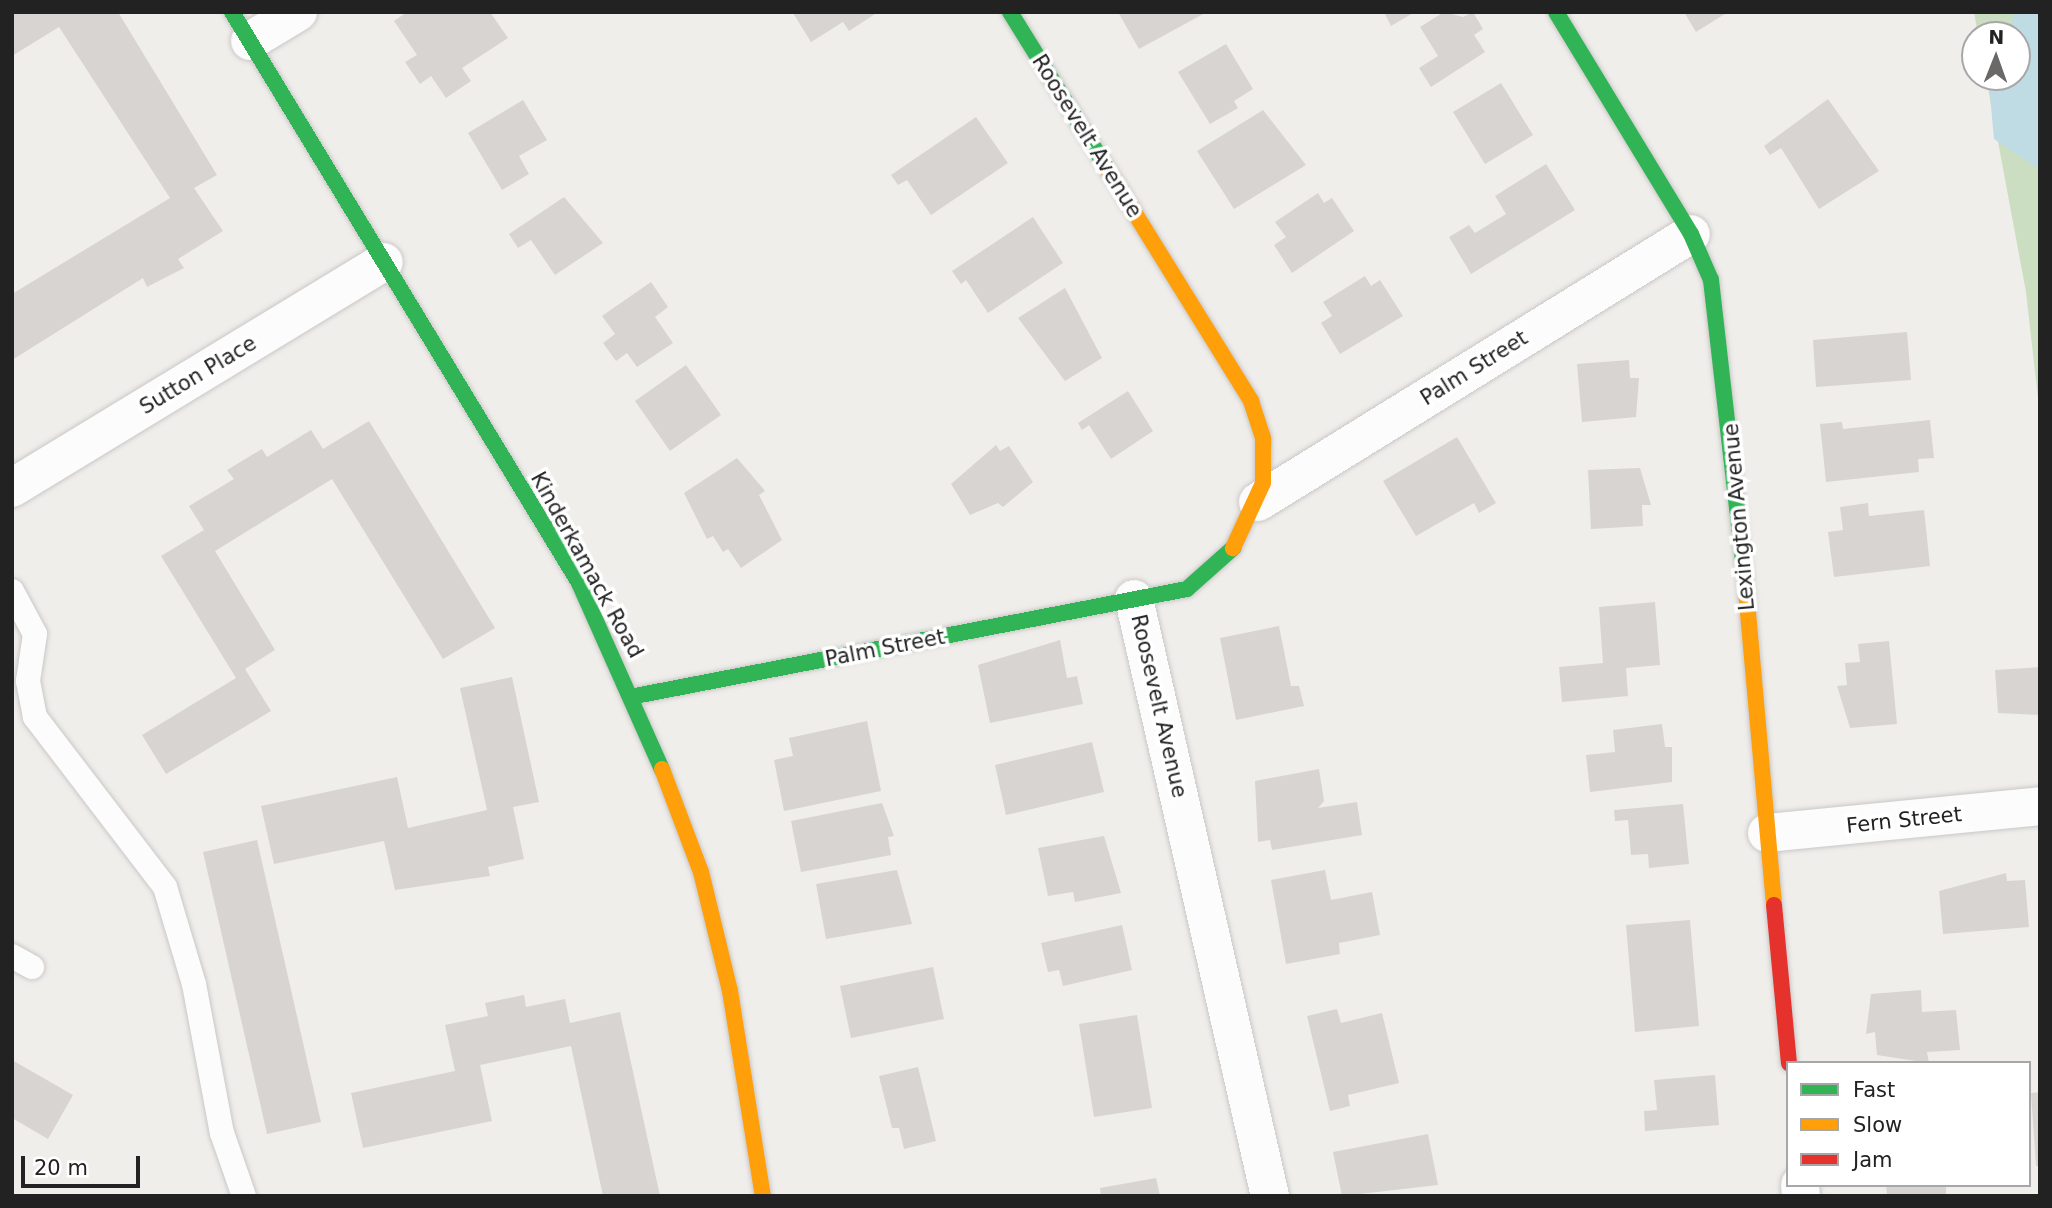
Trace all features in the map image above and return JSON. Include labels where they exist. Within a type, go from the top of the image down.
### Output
[{"type":"street","points":[[241,27],[299,12]]},
{"type":"street","name":"Roosevelt Avenue","points":[[1010,12],[1251,401],[1263,439],[1258,502],[1242,537],[1217,567],[1187,589],[1134,599],[1270,1196]]},
{"type":"street","name":"Lexington Avenue","points":[[1556,12],[1691,234],[1712,281],[1722,334],[1789,1061]]},
{"type":"street","name":"Kinderkamack Road","points":[[241,27],[579,583],[635,696],[701,873],[730,990],[763,1196]]},
{"type":"street","name":"Palm Street","points":[[1258,502],[1691,234]]},
{"type":"street","name":"Sutton Place","points":[[12,488],[384,262]]},
{"type":"street","name":"Palm Street","points":[[635,696],[1134,599]]},
{"type":"street","name":"Fern Street","points":[[1767,833],[2040,806]]},
{"type":"lane","points":[[12,591],[35,634],[28,681],[35,717],[165,887],[194,985],[222,1133],[244,1196]]},
{"type":"green space","points":[[1974,12],[2040,12],[2040,416],[2026,292],[1989,91],[2031,91],[2031,21],[1976,21]]},
{"type":"water","points":[[2015,12],[2040,12],[2040,170],[1994,139],[1990,91],[2031,91],[2031,21],[2012,21]]},
{"type":"building","points":[[12,12],[118,12],[217,175],[194,188],[223,231],[178,259],[184,268],[147,287],[143,278],[12,360],[12,294],[170,198],[59,27],[12,56]]},
{"type":"building","points":[[407,12],[490,12],[508,38],[462,68],[471,81],[446,98],[431,76],[420,84],[405,62],[417,55],[394,21]]},
{"type":"building","points":[[878,12],[849,31],[843,22],[811,42],[793,13]]},
{"type":"building","points":[[1118,12],[1207,12],[1139,49]]},
{"type":"building","points":[[1384,12],[1415,12],[1391,26]]},
{"type":"building","points":[[1444,12],[1463,17],[1473,12],[1483,29],[1474,35],[1485,52],[1431,87],[1419,68],[1438,56],[1420,27]]},
{"type":"building","points":[[1684,12],[1728,12],[1696,32]]},
{"type":"building","points":[[1226,44],[1253,89],[1234,101],[1238,108],[1210,124],[1178,72]]},
{"type":"building","points":[[1501,83],[1533,135],[1485,164],[1453,112]]},
{"type":"building","points":[[1828,99],[1879,171],[1819,209],[1781,148],[1770,155],[1764,146]]},
{"type":"building","points":[[523,100],[547,140],[519,156],[529,174],[502,190],[468,133]]},
{"type":"building","points":[[1263,110],[1306,165],[1234,209],[1197,151]]},
{"type":"building","points":[[976,117],[1008,163],[931,215],[907,180],[898,185],[891,175]]},
{"type":"building","points":[[1546,164],[1575,210],[1471,274],[1449,237],[1469,225],[1475,233],[1506,214],[1495,196]]},
{"type":"building","points":[[1318,193],[1324,203],[1332,198],[1354,231],[1292,273],[1274,245],[1286,237],[1275,222]]},
{"type":"building","points":[[564,197],[603,243],[555,275],[531,240],[518,248],[509,234]]},
{"type":"building","points":[[1033,217],[1063,263],[988,313],[966,280],[961,284],[952,271]]},
{"type":"building","points":[[1365,276],[1371,286],[1380,280],[1403,316],[1340,354],[1321,323],[1332,316],[1323,302]]},
{"type":"building","points":[[651,282],[668,307],[655,317],[673,343],[637,367],[627,353],[616,361],[603,343],[615,334],[602,316]]},
{"type":"building","points":[[1065,288],[1102,358],[1065,381],[1018,318]]},
{"type":"building","points":[[1907,332],[1911,380],[1816,387],[1813,340]]},
{"type":"building","points":[[1629,360],[1630,378],[1639,378],[1636,417],[1582,422],[1577,364]]},
{"type":"building","points":[[686,365],[721,415],[670,451],[635,401]]},
{"type":"building","points":[[1128,391],[1153,431],[1111,459],[1089,425],[1082,430],[1078,423]]},
{"type":"building","points":[[1930,420],[1934,458],[1918,459],[1919,472],[1826,482],[1820,424],[1842,422],[1843,429]]},
{"type":"building","points":[[369,421],[495,628],[443,659],[332,479],[215,551],[275,650],[245,669],[271,711],[166,774],[142,735],[236,678],[161,556],[204,530],[189,506],[234,479],[227,470],[262,449],[267,457],[311,430],[323,449]]},
{"type":"building","points":[[1457,437],[1496,503],[1479,513],[1474,503],[1416,536],[1383,481]]},
{"type":"building","points":[[996,445],[1000,451],[1009,446],[1033,482],[1003,507],[998,503],[970,515],[951,484]]},
{"type":"building","points":[[737,458],[765,491],[759,495],[782,540],[741,568],[728,549],[723,552],[713,536],[707,539],[684,493]]},
{"type":"building","points":[[1640,468],[1651,505],[1642,505],[1643,526],[1591,529],[1588,470]]},
{"type":"building","points":[[1868,503],[1869,516],[1924,510],[1930,566],[1834,577],[1828,532],[1843,530],[1840,507]]},
{"type":"building","points":[[1655,602],[1660,665],[1626,668],[1628,696],[1562,702],[1559,667],[1603,663],[1599,607]]},
{"type":"building","points":[[1279,626],[1291,686],[1299,686],[1304,706],[1236,720],[1220,638]]},
{"type":"building","points":[[1060,640],[1067,678],[1077,676],[1083,704],[990,723],[978,665]]},
{"type":"building","points":[[1889,641],[1897,724],[1850,728],[1837,686],[1847,685],[1845,663],[1860,662],[1858,644]]},
{"type":"building","points":[[2040,667],[2040,715],[1998,713],[1995,670]]},
{"type":"building","points":[[512,677],[539,802],[513,807],[524,859],[488,867],[490,876],[395,890],[384,841],[274,864],[261,806],[397,777],[408,828],[487,810],[460,688]]},
{"type":"building","points":[[867,721],[881,791],[784,811],[774,760],[793,756],[789,738]]},
{"type":"building","points":[[1662,724],[1665,747],[1672,747],[1672,782],[1590,792],[1586,755],[1615,752],[1613,730]]},
{"type":"building","points":[[1092,742],[1104,792],[1006,815],[995,765]]},
{"type":"building","points":[[1319,769],[1324,801],[1318,808],[1357,802],[1362,835],[1272,850],[1270,840],[1258,842],[1255,781]]},
{"type":"building","points":[[882,803],[894,836],[888,837],[891,855],[801,872],[791,821]]},
{"type":"building","points":[[1683,804],[1689,864],[1649,868],[1648,854],[1631,855],[1628,820],[1615,821],[1614,810]]},
{"type":"building","points":[[1104,836],[1121,893],[1075,902],[1073,892],[1048,896],[1038,848]]},
{"type":"building","points":[[257,840],[321,1122],[267,1134],[203,852]]},
{"type":"building","points":[[897,870],[912,924],[826,939],[816,884]]},
{"type":"building","points":[[1325,870],[1331,900],[1372,892],[1380,935],[1339,943],[1340,954],[1286,964],[1271,880]]},
{"type":"building","points":[[2006,873],[2007,881],[2025,880],[2029,927],[1943,934],[1939,891]]},
{"type":"building","points":[[1690,920],[1699,1026],[1635,1032],[1626,925]]},
{"type":"building","points":[[1122,925],[1132,970],[1063,986],[1059,970],[1048,972],[1041,943]]},
{"type":"building","points":[[933,967],[944,1019],[851,1038],[840,986]]},
{"type":"building","points":[[1921,990],[1922,1012],[1956,1010],[1960,1050],[1927,1052],[1929,1061],[1877,1055],[1875,1032],[1866,1034],[1871,994]]},
{"type":"building","points":[[524,995],[526,1007],[565,999],[570,1023],[620,1012],[660,1196],[603,1196],[571,1046],[480,1065],[492,1121],[363,1148],[351,1093],[455,1071],[445,1025],[488,1016],[485,1003]]},
{"type":"building","points":[[1337,1009],[1341,1023],[1382,1013],[1399,1083],[1348,1095],[1350,1106],[1330,1111],[1307,1016]]},
{"type":"building","points":[[1137,1015],[1152,1108],[1094,1117],[1079,1024]]},
{"type":"building","points":[[12,1060],[73,1095],[48,1139],[12,1118]]},
{"type":"building","points":[[918,1067],[936,1141],[904,1149],[899,1128],[892,1128],[879,1076]]},
{"type":"building","points":[[1715,1075],[1719,1125],[1645,1131],[1644,1111],[1657,1110],[1654,1080]]},
{"type":"building","points":[[2040,1092],[2040,1166],[2036,1166],[2031,1093]]},
{"type":"building","points":[[1428,1134],[1438,1185],[1342,1196],[1333,1152]]},
{"type":"building","points":[[1156,1178],[1160,1196],[1101,1196],[1100,1188]]},
{"type":"building","points":[[1886,1187],[1946,1187],[1946,1196],[1887,1196]]},
{"type":"traffic: fast","points":[[232,12],[579,583],[662,769]]},
{"type":"traffic: fast","points":[[1010,12],[1108,170]]},
{"type":"traffic: fast","points":[[1556,12],[1691,234],[1711,280],[1744,568]]},
{"type":"traffic: fast","points":[[635,696],[1187,589],[1233,548]]},
{"type":"traffic: slow","points":[[1108,170],[1251,401],[1263,439],[1263,483],[1233,548]]},
{"type":"traffic: slow","points":[[1744,568],[1774,905]]},
{"type":"traffic: slow","points":[[662,769],[701,872],[730,991],[763,1196]]},
{"type":"traffic: jam","points":[[1774,905],[1789,1061]]}]
